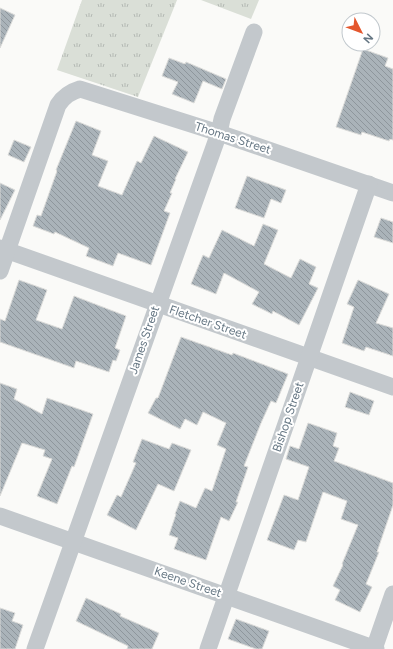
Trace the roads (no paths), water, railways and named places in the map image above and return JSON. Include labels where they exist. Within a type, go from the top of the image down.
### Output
[{"type":"street","name":"James Street","points":[[35,649],[254,32]]},
{"type":"street","name":"Thomas Street","points":[[4,249],[58,105],[62,98],[72,91],[80,89],[219,133],[393,193]]},
{"type":"street","name":"Bishop Street","points":[[208,649],[369,184]]},
{"type":"street","points":[[0,271],[4,249]]},
{"type":"street","name":"Fletcher Street","points":[[4,249],[393,387]]},
{"type":"street","name":"Keene Street","points":[[0,516],[375,649]]},
{"type":"street","points":[[375,649],[393,594]]}]
